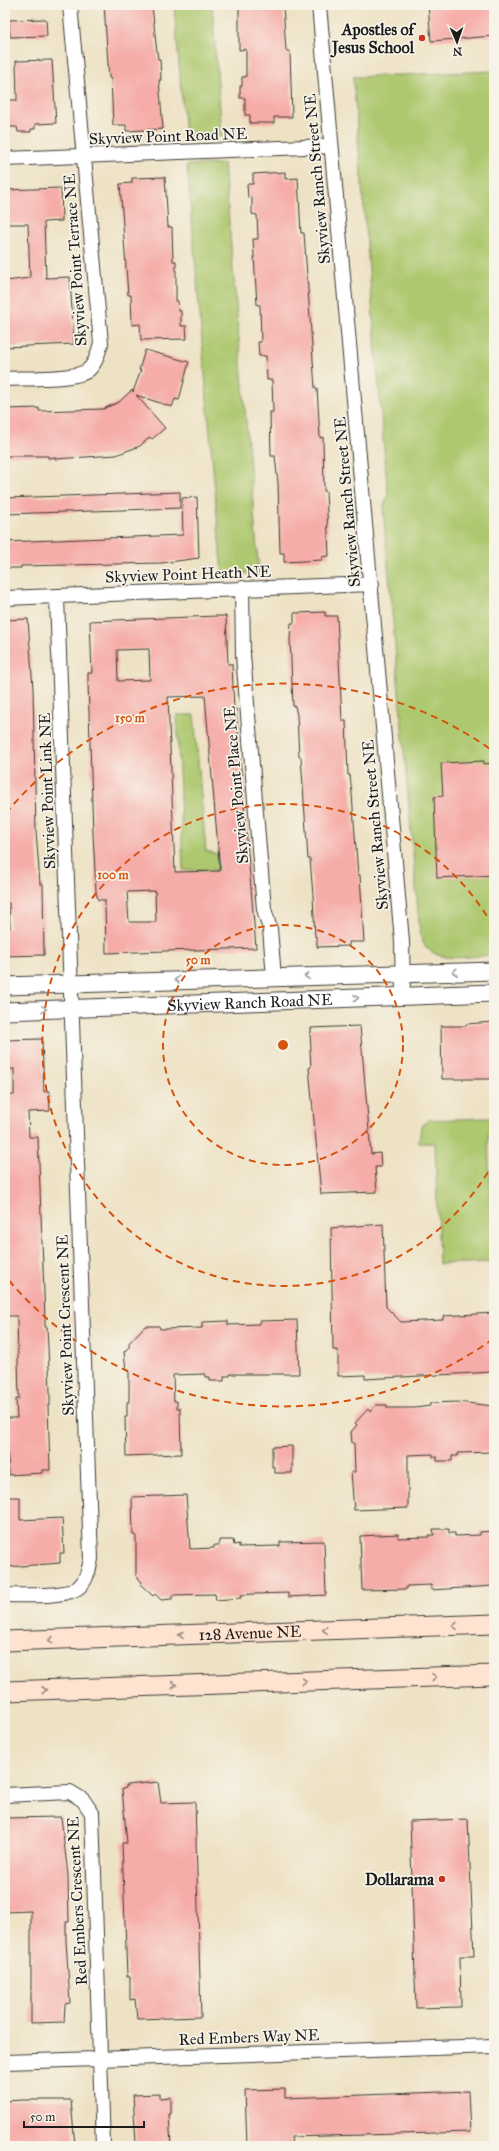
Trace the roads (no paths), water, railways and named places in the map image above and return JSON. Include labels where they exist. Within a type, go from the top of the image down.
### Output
[{"type":"main road","name":"128 Avenue NE","points":[[5,1641],[494,1624]]},
{"type":"main road","points":[[5,1691],[494,1675]]},
{"type":"street","name":"Skyview Point Terrace NE","points":[[5,379],[73,376],[87,371],[97,358],[101,344],[70,5]]},
{"type":"street","name":"Skyview Ranch Street NE","points":[[319,5],[372,584],[402,941],[403,996]]},
{"type":"street","name":"Skyview Point Road NE","points":[[5,159],[331,146]]},
{"type":"street","name":"Skyview Point Heath NE","points":[[5,598],[372,584]]},
{"type":"street","name":"Skyview Point Place NE","points":[[242,588],[243,655],[264,909],[270,929],[274,977]]},
{"type":"street","name":"Skyview Point Link NE","points":[[57,596],[70,984]]},
{"type":"street","name":"Skyview Ranch Road NE","points":[[5,986],[494,971]]},
{"type":"street","name":"Skyview Point Crescent NE","points":[[5,1595],[62,1593],[78,1587],[88,1574],[91,1559],[70,984]]},
{"type":"street","name":"Skyview Ranch Road NE","points":[[5,1011],[494,993]]},
{"type":"street","name":"Red Embers Crescent NE","points":[[5,1795],[70,1792],[83,1800],[92,1813],[103,2146]]},
{"type":"street","name":"Red Embers Way NE","points":[[5,2062],[494,2046]]},
{"type":"place","name":"Apostles of Jesus School","points":[[422,38]]},
{"type":"place","name":"Dollarama","points":[[442,1879]]}]
